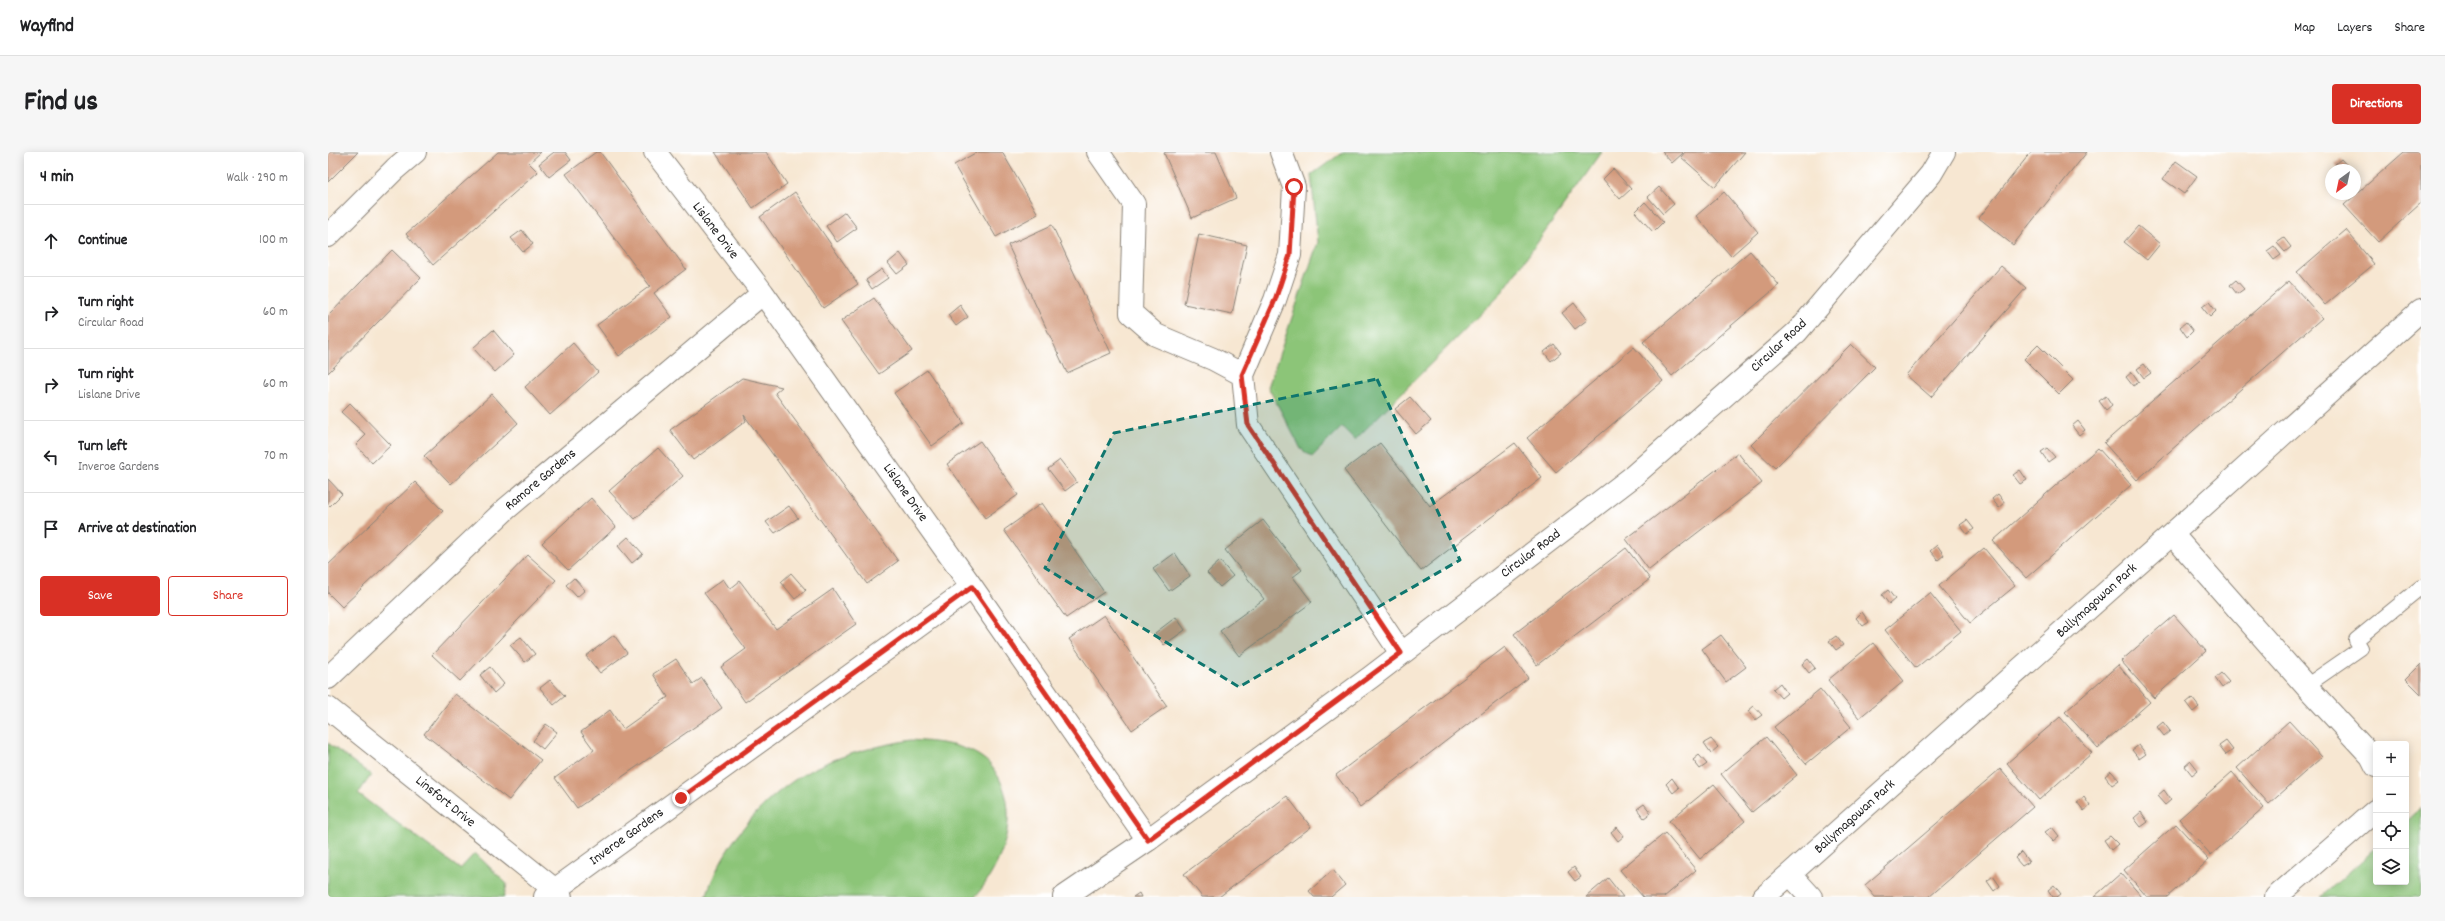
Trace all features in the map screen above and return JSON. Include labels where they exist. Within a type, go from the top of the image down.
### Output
[{"type":"street","points":[[328,236],[395,168],[415,152]]},
{"type":"street","name":"Lislane Drive","points":[[655,152],[763,293],[972,587],[1148,840]]},
{"type":"street","points":[[1098,152],[1134,204],[1131,313],[1156,335],[1213,359],[1242,375]]},
{"type":"street","name":"Circular Road","points":[[1064,897],[1148,840],[1401,653],[1631,478],[1797,332],[1931,174],[1944,152]]},
{"type":"street","points":[[1285,154],[1294,187],[1290,255],[1275,300],[1242,375],[1248,425],[1401,653]]},
{"type":"street","name":"Ramore Gardens","points":[[328,678],[506,509],[763,293]]},
{"type":"street","name":"Ballymagowan Park","points":[[1764,897],[2421,310]]},
{"type":"street","points":[[2172,534],[2373,760]]},
{"type":"street","name":"Inveroe Gardens","points":[[554,894],[972,587]]},
{"type":"street","name":"Linsfort Drive","points":[[328,708],[554,894]]},
{"type":"street","points":[[2276,897],[2373,813]]},
{"type":"street","points":[[1790,874],[1811,897]]},
{"type":"lane","points":[[2306,686],[2361,648],[2356,640],[2421,587]]},
{"type":"highlighted area","points":[[1377,379],[1460,560],[1239,687],[1045,568],[1114,433]]},
{"type":"green space","points":[[1343,152],[1602,152],[1503,291],[1355,440],[1342,427],[1312,457],[1301,449],[1268,387],[1318,242],[1311,175]]},
{"type":"green space","points":[[911,740],[958,746],[976,754],[986,761],[993,768],[999,778],[1005,793],[1008,809],[1008,825],[1005,840],[993,871],[975,897],[706,897],[721,862],[731,845],[755,815],[783,788],[811,770],[839,758],[868,749]]},
{"type":"green space","points":[[328,743],[371,775],[358,794],[460,869],[475,853],[507,884],[504,897],[328,897]]},
{"type":"green space","points":[[2421,808],[2421,897],[2321,897],[2373,851],[2373,885],[2409,885],[2409,819]]},
{"type":"building","points":[[328,152],[358,152],[328,182]]},
{"type":"building","points":[[498,152],[541,152],[529,163],[538,172],[433,265],[406,234]]},
{"type":"building","points":[[554,152],[565,152],[571,160],[549,177],[539,164]]},
{"type":"building","points":[[596,152],[600,152],[686,269],[654,293],[672,317],[619,356],[597,325],[650,286],[566,174]]},
{"type":"building","points":[[715,152],[766,152],[787,184],[753,208]]},
{"type":"building","points":[[977,152],[1002,152],[1038,214],[996,237],[954,165]]},
{"type":"building","points":[[1216,152],[1236,198],[1192,218],[1164,153]]},
{"type":"building","points":[[1662,152],[1682,152],[1683,153],[1672,163]]},
{"type":"building","points":[[1685,152],[1745,152],[1715,187],[1681,157]]},
{"type":"building","points":[[2031,152],[2087,152],[2013,245],[1979,218]]},
{"type":"building","points":[[2404,152],[2421,152],[2421,203],[2378,242],[2344,205],[2350,200],[2361,200],[2361,190]]},
{"type":"building","points":[[2341,159],[2345,164],[2335,164]]},
{"type":"building","points":[[2176,161],[2197,176],[2184,194],[2163,179]]},
{"type":"building","points":[[1613,169],[1631,189],[1620,199],[1603,179]]},
{"type":"building","points":[[1659,187],[1674,204],[1663,214],[1648,197]]},
{"type":"building","points":[[795,192],[858,284],[823,308],[760,217]]},
{"type":"building","points":[[1724,192],[1758,232],[1731,256],[1696,216]]},
{"type":"building","points":[[1645,202],[1663,222],[1653,232],[1635,212]]},
{"type":"building","points":[[845,212],[857,228],[837,242],[826,226]]},
{"type":"building","points":[[1052,225],[1111,353],[1067,373],[1008,245]]},
{"type":"building","points":[[2138,226],[2160,244],[2147,260],[2124,242]]},
{"type":"building","points":[[522,230],[533,244],[523,252],[511,238]]},
{"type":"building","points":[[2346,230],[2374,264],[2325,305],[2297,272]]},
{"type":"building","points":[[1199,234],[1247,245],[1232,314],[1184,304]]},
{"type":"building","points":[[2284,238],[2291,247],[2285,252],[2277,243]]},
{"type":"building","points":[[2274,246],[2281,255],[2274,260],[2267,251]]},
{"type":"building","points":[[392,250],[421,278],[328,373],[328,316]]},
{"type":"building","points":[[1750,251],[1779,285],[1672,376],[1643,342]]},
{"type":"building","points":[[900,253],[909,265],[897,274],[888,263]]},
{"type":"building","points":[[2001,266],[2026,288],[1931,397],[1906,375]]},
{"type":"building","points":[[882,269],[888,278],[872,289],[866,280]]},
{"type":"building","points":[[2236,280],[2244,289],[2237,294],[2230,285]]},
{"type":"building","points":[[2289,281],[2322,318],[2137,480],[2104,443]]},
{"type":"building","points":[[874,298],[912,351],[879,374],[841,321]]},
{"type":"building","points":[[2209,302],[2216,311],[2210,317],[2202,307]]},
{"type":"building","points":[[1574,303],[1587,320],[1575,329],[1562,313]]},
{"type":"building","points":[[960,305],[968,317],[956,326],[948,315]]},
{"type":"building","points":[[2186,322],[2193,331],[2187,337],[2180,327]]},
{"type":"building","points":[[493,330],[514,355],[495,372],[473,348]]},
{"type":"building","points":[[573,343],[598,372],[550,415],[525,387]]},
{"type":"building","points":[[1554,344],[1561,353],[1551,361],[1544,352]]},
{"type":"building","points":[[1851,344],[1875,367],[1775,468],[1751,445]]},
{"type":"building","points":[[2038,345],[2073,380],[2059,394],[2024,359]]},
{"type":"building","points":[[1634,347],[1663,381],[1556,472],[1527,438]]},
{"type":"building","points":[[2144,364],[2151,373],[2144,378],[2137,369]]},
{"type":"building","points":[[927,370],[964,423],[932,446],[894,393]]},
{"type":"building","points":[[2132,372],[2139,382],[2133,386],[2126,377]]},
{"type":"building","points":[[742,378],[782,387],[775,393],[898,561],[867,584],[744,415],[746,421],[693,460],[670,430]]},
{"type":"building","points":[[492,394],[518,423],[451,484],[424,456]]},
{"type":"building","points":[[2106,396],[2112,405],[2106,410],[2099,401]]},
{"type":"building","points":[[1410,397],[1431,421],[1416,434],[1395,409]]},
{"type":"building","points":[[350,403],[391,445],[372,463],[356,445],[366,435],[341,412]]},
{"type":"building","points":[[2078,421],[2085,430],[2079,435],[2072,426]]},
{"type":"building","points":[[980,441],[1018,495],[985,518],[947,464]]},
{"type":"building","points":[[1380,443],[1430,506],[1515,443],[1542,478],[1421,571],[1344,470]]},
{"type":"building","points":[[658,448],[683,476],[635,519],[609,491]]},
{"type":"building","points":[[2047,448],[2055,457],[2048,462],[2041,452]]},
{"type":"building","points":[[2098,448],[2131,485],[2026,578],[1993,541]]},
{"type":"building","points":[[1738,453],[1762,483],[1649,570],[1626,539]]},
{"type":"building","points":[[1060,460],[1077,482],[1065,491],[1048,469]]},
{"type":"building","points":[[2020,470],[2027,480],[2020,484],[2013,475]]},
{"type":"building","points":[[328,479],[342,494],[330,506],[328,504]]},
{"type":"building","points":[[415,482],[443,511],[342,607],[328,593],[328,565]]},
{"type":"building","points":[[1998,494],[2005,503],[1999,508],[1992,499]]},
{"type":"building","points":[[591,498],[616,527],[568,570],[542,543]]},
{"type":"building","points":[[1042,503],[1104,592],[1066,618],[1004,530]]},
{"type":"building","points":[[789,506],[798,518],[775,533],[766,522]]},
{"type":"building","points":[[1263,520],[1302,570],[1293,577],[1312,602],[1239,656],[1220,631],[1264,599],[1225,550]]},
{"type":"building","points":[[1967,520],[1974,529],[1967,534],[1960,525]]},
{"type":"building","points":[[628,537],[643,554],[632,563],[618,546]]},
{"type":"building","points":[[1937,545],[1944,555],[1938,560],[1930,551]]},
{"type":"building","points":[[1626,548],[1650,579],[1537,665],[1514,634]]},
{"type":"building","points":[[1984,548],[2015,586],[1970,623],[1939,586]]},
{"type":"building","points":[[1175,553],[1190,576],[1169,591],[1153,569]]},
{"type":"building","points":[[528,555],[556,580],[460,681],[432,655]]},
{"type":"building","points":[[1220,561],[1233,576],[1220,587],[1207,573]]},
{"type":"building","points":[[791,573],[806,590],[795,599],[781,582]]},
{"type":"building","points":[[574,578],[585,590],[577,597],[566,585]]},
{"type":"building","points":[[723,579],[730,589],[740,581],[776,629],[833,589],[856,624],[745,702],[721,667],[746,649],[704,593]]},
{"type":"building","points":[[1888,590],[1895,599],[1889,604],[1882,595]]},
{"type":"building","points":[[1930,593],[1961,631],[1916,668],[1885,630]]},
{"type":"building","points":[[1862,612],[1869,622],[1863,626],[1856,618]]},
{"type":"building","points":[[1104,615],[1167,706],[1132,730],[1069,639]]},
{"type":"building","points":[[2174,615],[2206,651],[2154,698],[2121,661]]},
{"type":"building","points":[[1176,617],[1185,630],[1164,645],[1155,633]]},
{"type":"building","points":[[614,635],[627,653],[600,673],[586,656]]},
{"type":"building","points":[[1721,635],[1746,667],[1726,682],[1702,649]]},
{"type":"building","points":[[1836,636],[1843,645],[1836,650],[1829,641]]},
{"type":"building","points":[[521,637],[535,654],[525,662],[510,645]]},
{"type":"building","points":[[1873,643],[1904,681],[1859,718],[1828,680]]},
{"type":"building","points":[[1505,647],[1528,678],[1360,807],[1336,775]]},
{"type":"building","points":[[676,659],[693,684],[702,678],[722,708],[577,808],[555,778],[594,750],[581,732],[610,710],[623,729],[668,697],[653,674]]},
{"type":"building","points":[[1808,659],[1815,668],[1809,673],[1802,664]]},
{"type":"building","points":[[2421,664],[2421,694],[2406,679]]},
{"type":"building","points":[[2118,665],[2150,702],[2098,748],[2065,712]]},
{"type":"building","points":[[490,667],[504,684],[494,693],[480,675]]},
{"type":"building","points":[[2221,673],[2229,682],[2222,688],[2215,678]]},
{"type":"building","points":[[550,680],[565,696],[554,705],[540,688]]},
{"type":"building","points":[[1780,683],[1787,693],[1781,698],[1773,689]]},
{"type":"building","points":[[1820,689],[1851,727],[1806,764],[1774,727]]},
{"type":"building","points":[[455,694],[541,760],[509,800],[424,734]]},
{"type":"building","points":[[2192,698],[2199,707],[2193,712],[2186,703]]},
{"type":"building","points":[[1754,706],[1762,715],[1755,720],[1748,711]]},
{"type":"building","points":[[2060,717],[2092,753],[2039,800],[2007,763]]},
{"type":"building","points":[[2289,721],[2322,757],[2269,804],[2237,768]]},
{"type":"building","points":[[2163,722],[2170,731],[2164,736],[2157,727]]},
{"type":"building","points":[[546,724],[557,732],[543,749],[533,741]]},
{"type":"building","points":[[1766,737],[1797,775],[1752,812],[1721,774]]},
{"type":"building","points":[[1711,739],[1718,747],[1711,753],[1704,743]]},
{"type":"building","points":[[2226,741],[2233,750],[2226,755],[2219,746]]},
{"type":"building","points":[[2139,745],[2146,754],[2139,759],[2132,750]]},
{"type":"building","points":[[1699,755],[1707,764],[1700,769],[1693,760]]},
{"type":"building","points":[[2191,761],[2198,770],[2192,775],[2185,766]]},
{"type":"building","points":[[2000,769],[2033,807],[1929,897],[1875,897],[1865,885]]},
{"type":"building","points":[[2111,771],[2119,780],[2112,785],[2105,776]]},
{"type":"building","points":[[2232,772],[2264,808],[2211,855],[2179,819]]},
{"type":"building","points":[[1672,778],[1679,788],[1673,793],[1666,784]]},
{"type":"building","points":[[1714,784],[1745,821],[1700,859],[1669,821]]},
{"type":"building","points":[[2164,790],[2171,800],[2165,805],[2157,796]]},
{"type":"building","points":[[1287,796],[1311,827],[1219,897],[1202,897],[1184,874]]},
{"type":"building","points":[[2084,797],[2090,806],[2084,811],[2077,802]]},
{"type":"building","points":[[1644,804],[1651,813],[1644,818],[1637,809]]},
{"type":"building","points":[[2141,812],[2148,822],[2141,827],[2134,818]]},
{"type":"building","points":[[2176,824],[2209,860],[2167,897],[2147,897],[2124,870]]},
{"type":"building","points":[[1617,827],[1624,836],[1618,841],[1611,832]]},
{"type":"building","points":[[2052,827],[2059,836],[2053,841],[2045,832]]},
{"type":"building","points":[[1665,833],[1696,870],[1664,897],[1643,897],[1620,870]]},
{"type":"building","points":[[2110,836],[2118,844],[2111,850],[2104,840]]},
{"type":"building","points":[[2021,852],[2029,862],[2022,866],[2015,858]]},
{"type":"building","points":[[1574,867],[1581,877],[1575,881],[1568,872]]},
{"type":"building","points":[[1333,870],[1345,885],[1331,897],[1314,897],[1309,891]]},
{"type":"building","points":[[2121,873],[2142,897],[2094,897]]},
{"type":"building","points":[[1993,876],[2000,886],[1994,891],[1987,881]]},
{"type":"building","points":[[1608,878],[1623,897],[1586,897]]},
{"type":"building","points":[[2054,885],[2061,894],[2057,897],[2053,897],[2048,890]]},
{"type":"building","points":[[1139,893],[1141,897],[1133,897]]},
{"type":"route","points":[[681,798],[972,587],[1148,840],[1371,677],[1401,653],[1248,425],[1242,375],[1275,300],[1290,255],[1294,187]]}]
